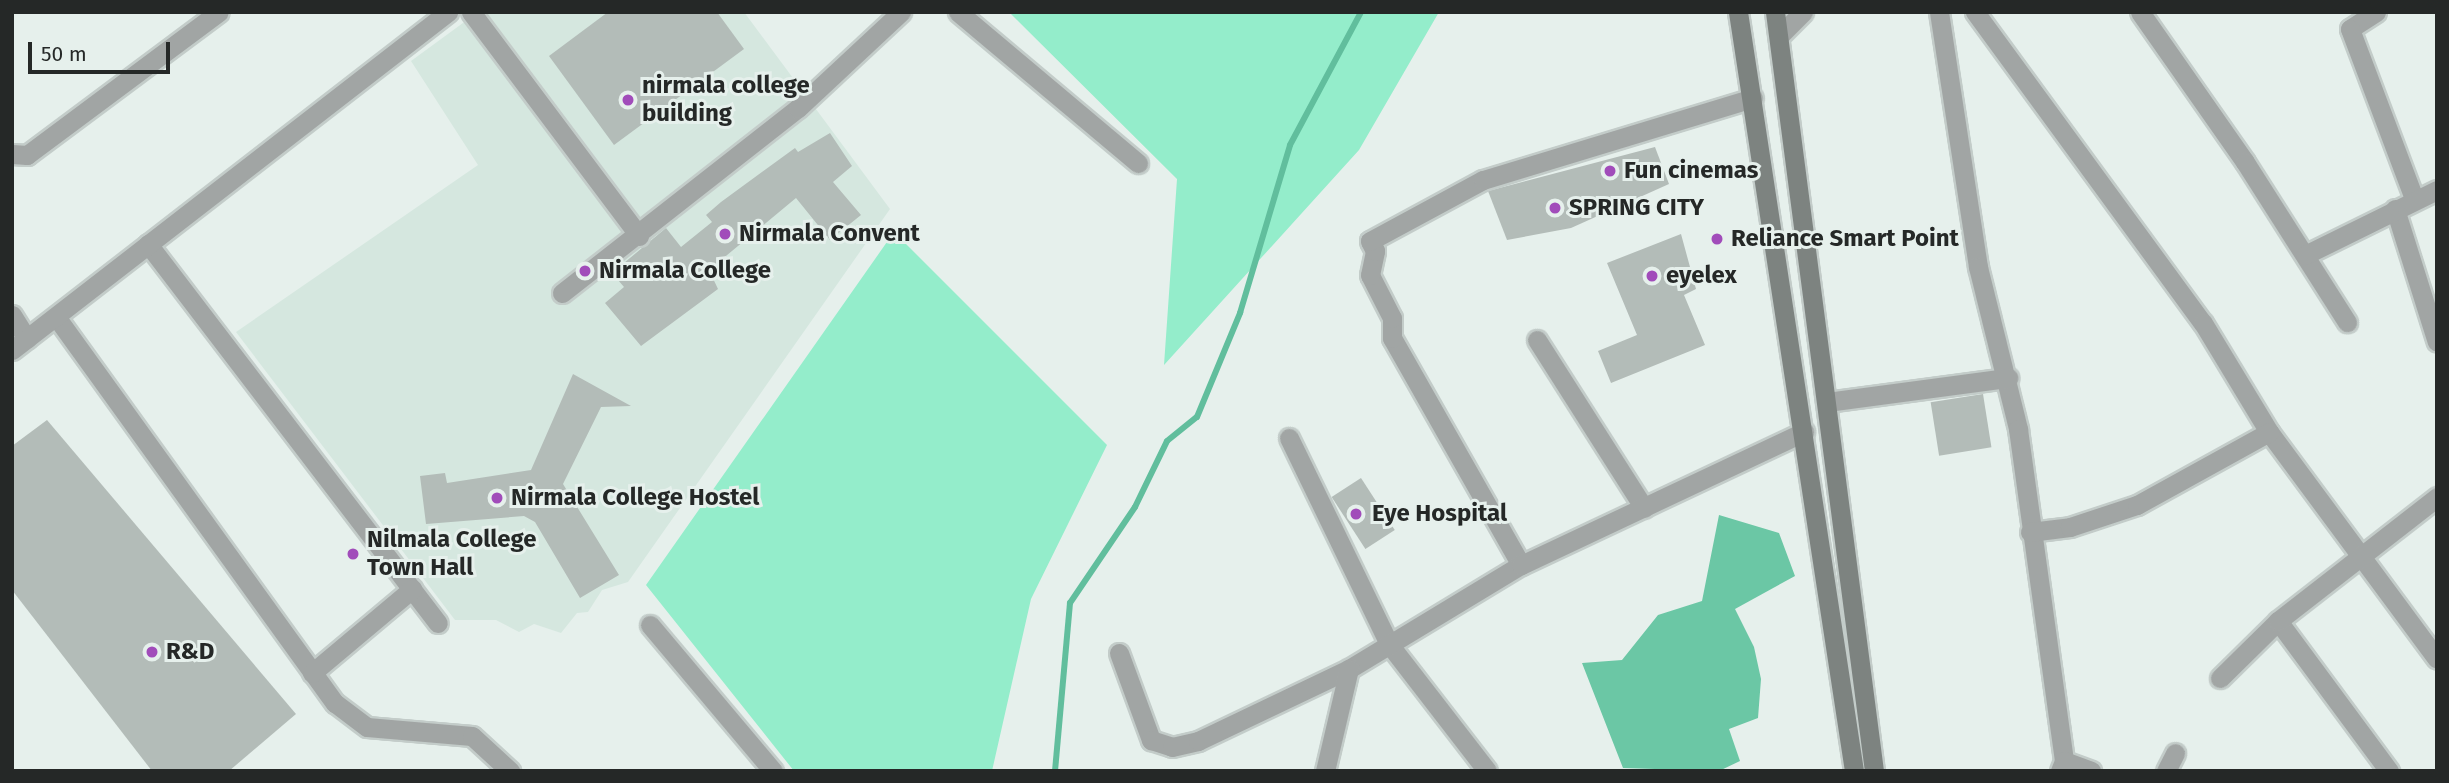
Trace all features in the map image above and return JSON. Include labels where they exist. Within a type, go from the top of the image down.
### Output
[{"type":"main road","points":[[1738,12],[1854,771]]},
{"type":"main road","points":[[1775,12],[1874,771]]},
{"type":"street","points":[[12,154],[27,155],[219,12]]},
{"type":"street","points":[[12,315],[20,345],[449,12]]},
{"type":"street","points":[[471,12],[639,236]]},
{"type":"street","points":[[562,293],[639,236],[798,108],[901,12]]},
{"type":"street","points":[[958,12],[1138,163]]},
{"type":"street","points":[[1779,36],[1803,12]]},
{"type":"street","points":[[1939,12],[1978,267],[2008,378],[2062,766],[2091,771]]},
{"type":"street","points":[[1975,12],[2203,323],[2269,432],[2362,553],[2437,659]]},
{"type":"street","points":[[2140,12],[2305,255],[2347,322]]},
{"type":"street","points":[[2376,12],[2346,21],[2414,198]]},
{"type":"street","points":[[1521,565],[1392,338],[1392,317],[1370,275],[1375,251],[1370,241],[1483,180],[1753,98]]},
{"type":"street","points":[[2305,255],[2414,198],[2437,190]]},
{"type":"street","points":[[2395,209],[2437,342]]},
{"type":"street","points":[[148,244],[438,623]]},
{"type":"street","points":[[57,318],[312,673],[351,719],[367,727],[472,736],[510,771]]},
{"type":"street","points":[[1538,340],[1644,508]]},
{"type":"street","points":[[1827,402],[2008,378]]},
{"type":"street","points":[[1119,653],[1150,740],[1172,747],[1226,731],[1349,669],[1521,565],[1804,432]]},
{"type":"street","points":[[2030,532],[2070,527],[2137,505],[2269,432]]},
{"type":"street","points":[[1289,438],[1389,644],[1487,771]]},
{"type":"street","points":[[2220,678],[2278,621],[2437,497]]},
{"type":"street","points":[[312,673],[412,589]]},
{"type":"street","points":[[2278,621],[2389,771]]},
{"type":"street","points":[[650,625],[773,771]]},
{"type":"street","points":[[1325,771],[1349,669]]},
{"type":"shaded area","name":"Nirmala College","points":[[478,12],[744,12],[890,209],[628,582],[602,590],[588,612],[577,613],[561,633],[534,624],[519,632],[496,620],[455,620],[236,332],[478,165],[411,61]]},
{"type":"green space","points":[[1009,12],[1439,12],[1359,150],[1164,365],[1177,179]]},
{"type":"green space","points":[[894,232],[1107,445],[1031,599],[992,771],[794,771],[646,585]]},
{"type":"green space","points":[[1719,515],[1779,533],[1795,576],[1735,609],[1754,647],[1761,679],[1758,718],[1729,729],[1740,761],[1719,771],[1623,768],[1582,663],[1622,660],[1658,615],[1702,601]]},
{"type":"building","name":"nirmala college building","points":[[608,12],[717,12],[744,49],[614,145],[549,56]]},
{"type":"building","name":"Nirmala Convent","points":[[830,133],[852,166],[833,182],[861,215],[830,240],[796,198],[709,270],[718,289],[641,346],[605,303],[624,287],[612,273],[666,228],[681,247],[712,222],[706,215],[721,202],[795,148],[798,152]]},
{"type":"building","name":"SPRING CITY","points":[[1655,147],[1669,184],[1571,228],[1507,240],[1488,191]]},
{"type":"building","points":[[1681,234],[1696,289],[1684,295],[1705,345],[1611,383],[1598,351],[1637,335],[1607,263]]},
{"type":"building","name":"Nirmala College Hostel","points":[[573,374],[631,406],[601,407],[563,484],[619,575],[580,598],[535,522],[524,516],[426,524],[420,476],[445,473],[447,483],[531,470]]},
{"type":"building","points":[[1983,394],[1991,447],[1939,456],[1931,402]]},
{"type":"building","name":"R&D","points":[[47,420],[296,714],[229,771],[152,771],[12,590],[12,446]]},
{"type":"building","points":[[1361,478],[1395,530],[1365,549],[1332,497]]},
{"type":"waterway","points":[[1055,771],[1070,603],[1135,507],[1167,441],[1197,417],[1240,313],[1290,145],[1361,12]]},
{"type":"place","name":"nirmala college building","points":[[628,100]]},
{"type":"place","name":"Fun cinemas","points":[[1610,171]]},
{"type":"place","name":"SPRING CITY","points":[[1555,208]]},
{"type":"place","name":"Nirmala Convent","points":[[725,234]]},
{"type":"place","name":"Reliance Smart Point","points":[[1717,239]]},
{"type":"place","name":"Nirmala College","points":[[585,271]]},
{"type":"place","name":"eyelex","points":[[1652,276]]},
{"type":"place","name":"Nirmala College Hostel","points":[[497,498]]},
{"type":"place","name":"Eye Hospital","points":[[1356,514]]},
{"type":"place","name":"Nilmala College Town Hall","points":[[353,554]]},
{"type":"place","name":"R&D","points":[[152,652]]}]
